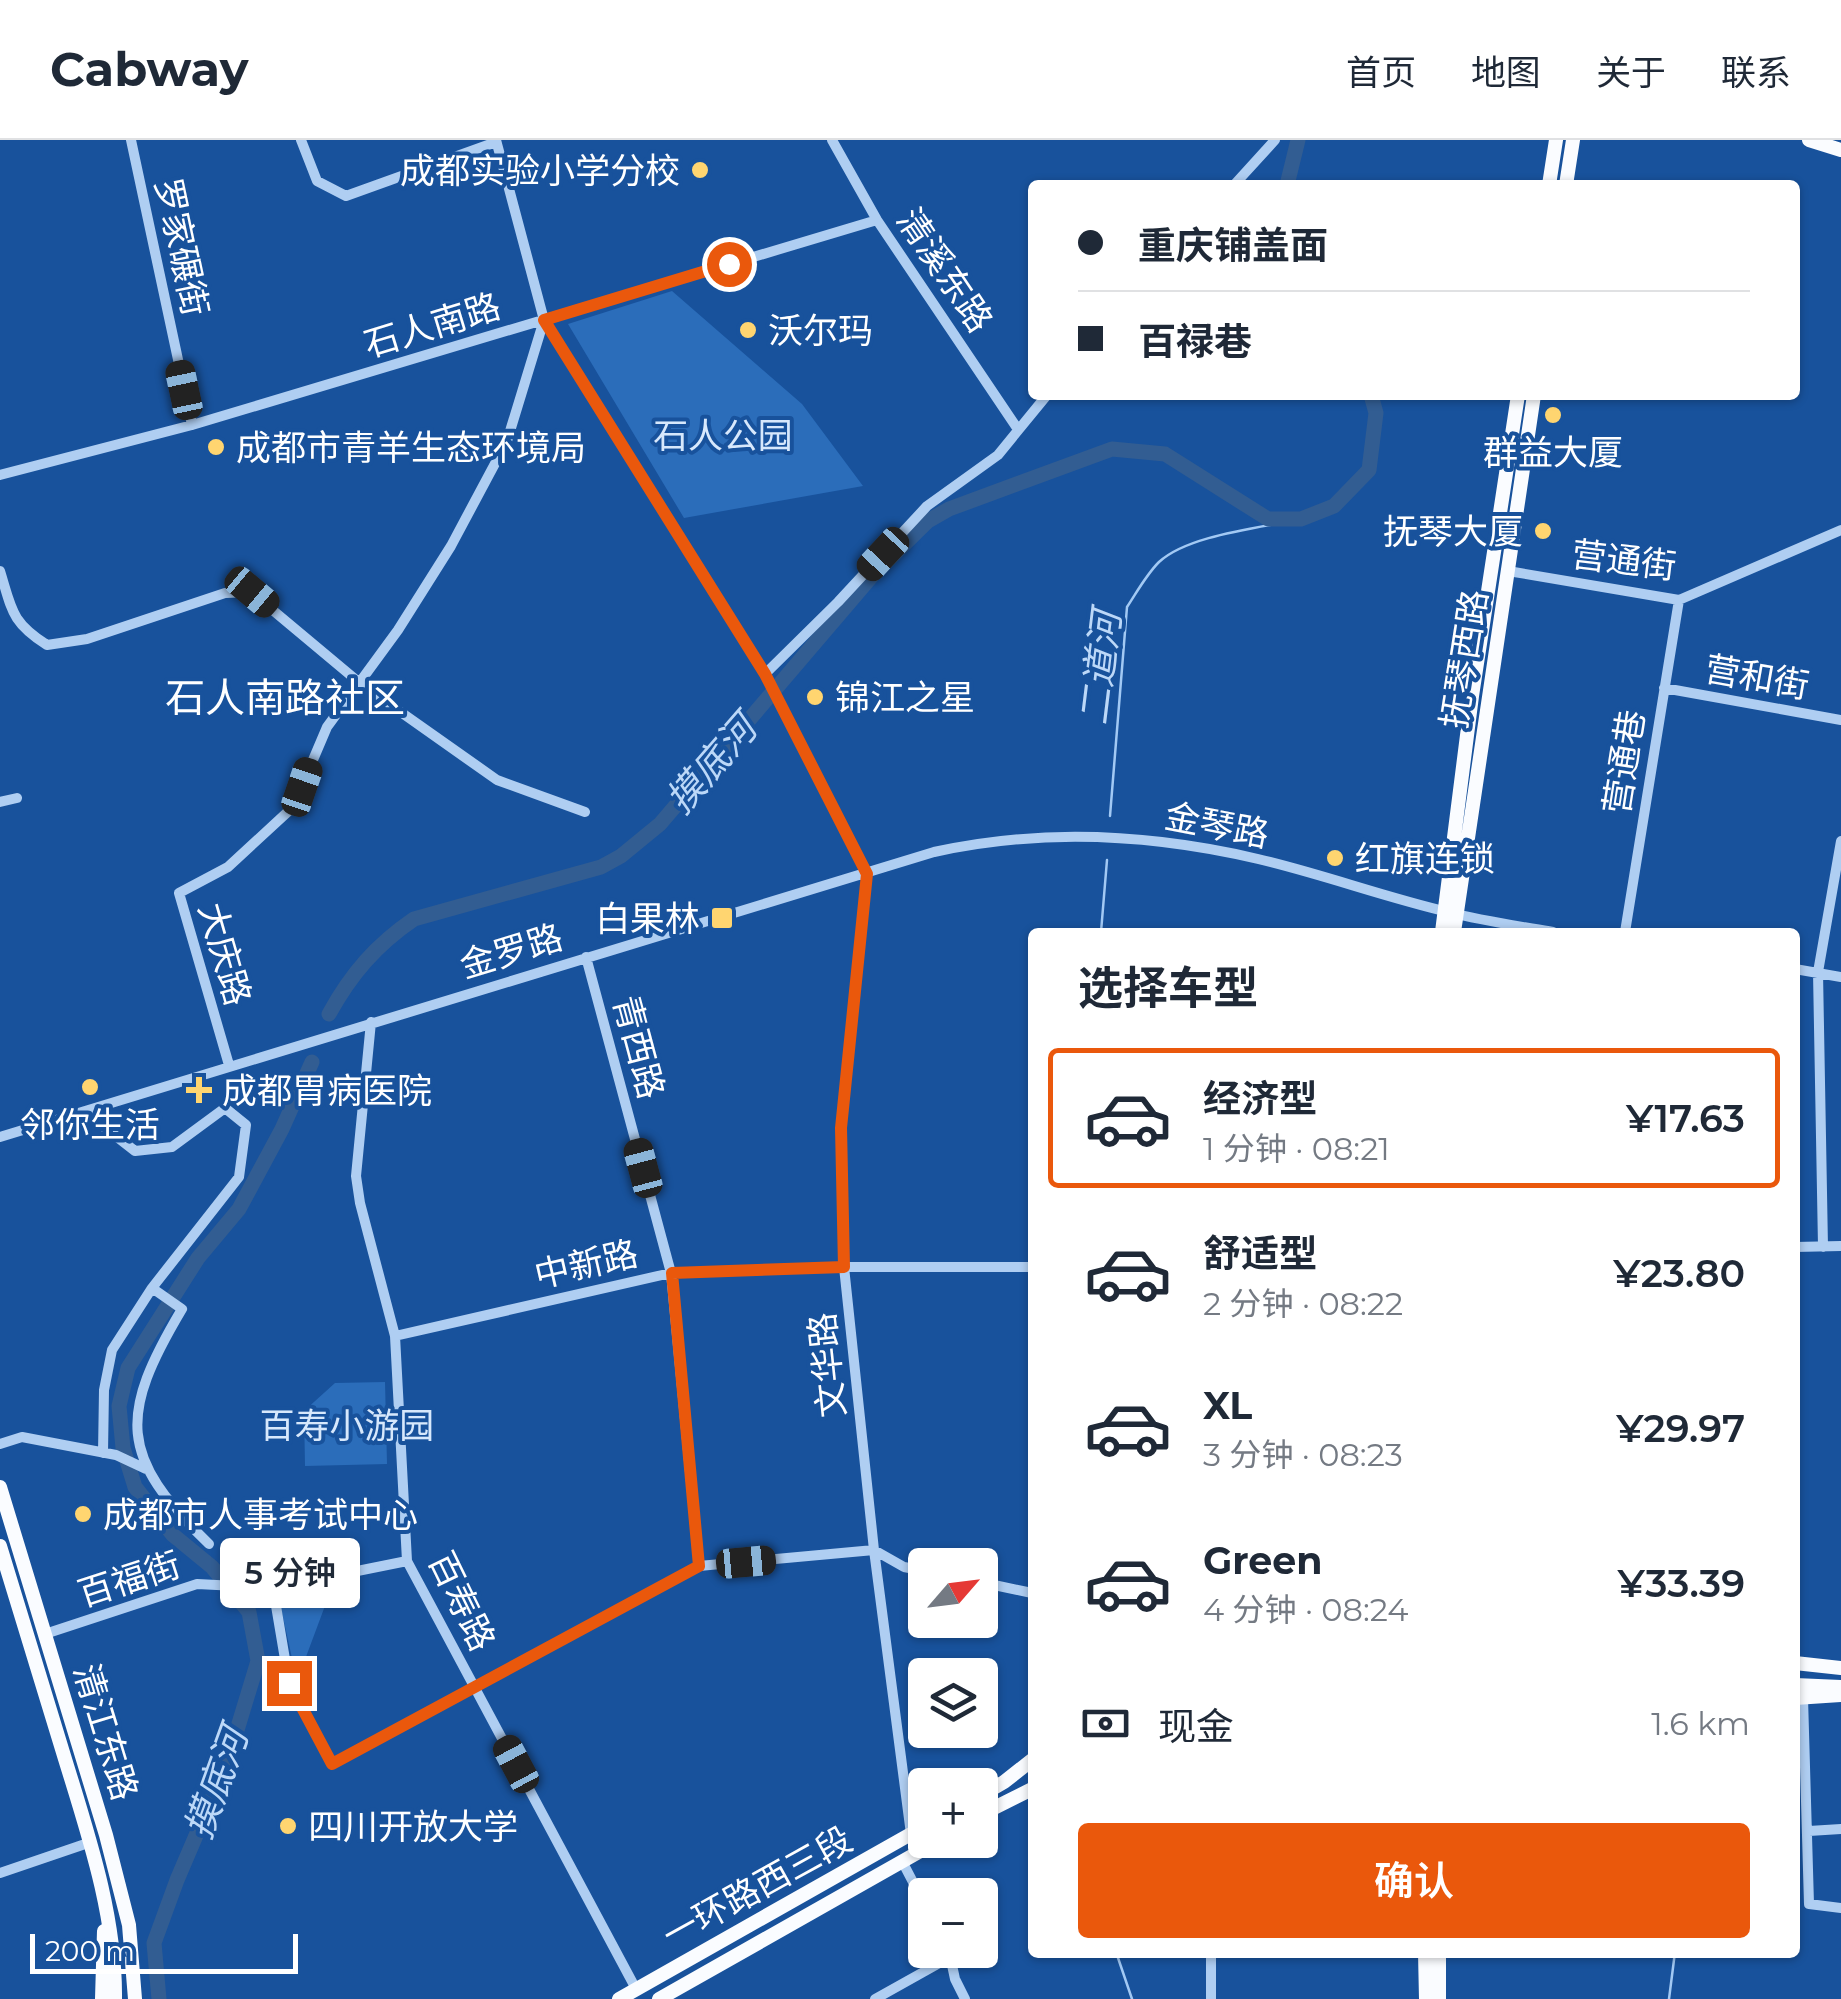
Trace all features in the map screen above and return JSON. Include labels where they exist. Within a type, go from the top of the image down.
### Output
[{"type":"main road","points":[[1550,180],[1556,140]]},
{"type":"main road","points":[[1567,180],[1573,140]]},
{"type":"main road","points":[[1810,140],[1841,150]]},
{"type":"main road","name":"抚琴西路","points":[[1453,928],[1449,913],[1472,696],[1517,400]]},
{"type":"main road","name":"抚琴西路","points":[[1443,928],[1508,571],[1533,400]]},
{"type":"main road","name":"清江东路","points":[[0,1487],[130,1925],[135,1999]]},
{"type":"main road","name":"清江东路","points":[[0,1546],[91,1842],[102,1895]]},
{"type":"main road","points":[[1800,1664],[1841,1670]]},
{"type":"main road","points":[[1800,1687],[1841,1670]]},
{"type":"main road","points":[[1800,1688],[1841,1687]]},
{"type":"main road","points":[[1800,1688],[1841,1695]]},
{"type":"main road","points":[[1004,1782],[1028,1763]]},
{"type":"main road","points":[[998,1786],[1028,1770]]},
{"type":"main road","points":[[998,1805],[1028,1789]]},
{"type":"main road","name":"一环路西三段","points":[[619,1999],[908,1836]]},
{"type":"main road","name":"一环路西三段","points":[[659,1999],[911,1858]]},
{"type":"main road","points":[[119,1892],[124,1999]]},
{"type":"main road","points":[[102,1895],[120,1959],[115,1999]]},
{"type":"main road","points":[[102,1895],[102,1999]]},
{"type":"main road","points":[[1426,1958],[1426,1999]]},
{"type":"main road","points":[[1439,1958],[1439,1999]]},
{"type":"street","name":"罗家碾街","points":[[131,140],[192,425]]},
{"type":"street","points":[[301,140],[317,180],[346,196],[496,141],[544,320],[765,674],[867,874]]},
{"type":"street","name":"清溪东路","points":[[832,140],[877,220],[1017,428]]},
{"type":"street","points":[[1239,180],[1275,140]]},
{"type":"street","name":"石人南路","points":[[0,475],[192,425],[877,220]]},
{"type":"street","name":"大庆路","points":[[229,1065],[180,893],[228,867],[292,808],[327,726],[361,684],[451,546],[506,441],[544,320]]},
{"type":"street","points":[[765,674],[928,506],[998,455],[1042,400]]},
{"type":"street","name":"营通街","points":[[1508,571],[1678,600],[1841,530]]},
{"type":"street","points":[[0,571],[14,616],[22,628],[47,645],[87,639],[238,590],[252,592],[361,684],[497,780],[584,812]]},
{"type":"street","name":"营通巷","points":[[1626,928],[1678,600]]},
{"type":"street","name":"营和街","points":[[1664,688],[1841,720]]},
{"type":"street","points":[[0,802],[17,798]]},
{"type":"street","name":"金琴路","points":[[867,874],[934,852],[985,841],[1035,836],[1154,840],[1259,859],[1449,913],[1531,928]]},
{"type":"street","points":[[1823,1246],[1818,972],[1841,840]]},
{"type":"street","name":"金罗路","points":[[229,1065],[867,874]]},
{"type":"street","name":"文华路","points":[[867,874],[841,1128],[844,1267],[874,1550],[908,1768]]},
{"type":"street","name":"青西路","points":[[586,957],[672,1273],[699,1566]]},
{"type":"street","points":[[1800,970],[1841,976]]},
{"type":"street","name":"百寿路","points":[[371,1022],[356,1176],[396,1336],[407,1561],[636,1990]]},
{"type":"street","points":[[0,1137],[229,1065]]},
{"type":"street","points":[[100,1107],[103,1126],[135,1150],[172,1147],[226,1108],[246,1125],[239,1177],[112,1350],[104,1390],[102,1453]]},
{"type":"street","points":[[1800,1247],[1841,1246]]},
{"type":"street","name":"中新路","points":[[396,1336],[672,1273],[844,1267],[1028,1267]]},
{"type":"street","points":[[157,1291],[182,1309],[154,1356],[140,1392],[138,1446],[143,1468],[175,1512],[208,1544]]},
{"type":"street","points":[[0,1444],[22,1437],[116,1455],[143,1468]]},
{"type":"street","points":[[273,1588],[289,1683],[332,1764],[699,1566],[874,1550],[908,1568]]},
{"type":"street","name":"百福街","points":[[45,1634],[196,1584],[273,1588],[407,1561]]},
{"type":"street","points":[[998,1586],[1028,1592]]},
{"type":"street","points":[[1800,1724],[1809,1831],[1809,1904],[1841,1908]]},
{"type":"street","points":[[1809,1831],[1841,1829]]},
{"type":"street","points":[[0,1872],[91,1842]]},
{"type":"street","points":[[903,1863],[911,1878]]},
{"type":"street","points":[[1211,1999],[1212,1958]]},
{"type":"street","points":[[874,1999],[925,1968]]},
{"type":"street","points":[[953,1968],[965,1999]]},
{"type":"green space","name":"石人公园","points":[[672,291],[802,404],[863,486],[684,518],[568,324]]},
{"type":"green space","name":"百寿小游园","points":[[385,1382],[387,1464],[305,1466],[304,1411],[335,1383]]},
{"type":"green space","points":[[335,1579],[297,1681],[279,1599],[283,1592]]},
{"type":"waterway","name":"摸底河","points":[[1288,180],[1298,140]]},
{"type":"waterway","name":"摸底河","points":[[329,1014],[366,961],[414,919],[601,867],[660,824],[872,576],[928,521],[949,509],[1112,449],[1165,454],[1268,519],[1301,519],[1334,506],[1369,470],[1376,413],[1372,400]]},
{"type":"waterway","name":"二道河","points":[[1110,816],[1127,607],[1150,572],[1172,553],[1226,534],[1301,519]]},
{"type":"waterway","name":"二道河","points":[[1101,928],[1107,860]]},
{"type":"waterway","name":"摸底河","points":[[159,1999],[154,1943],[227,1763],[258,1661],[249,1612],[212,1567],[173,1535],[135,1487],[123,1448],[119,1406],[128,1368],[198,1258],[239,1209],[312,1062]]},
{"type":"waterway","name":"二道河","points":[[1118,1958],[1132,1999]]},
{"type":"waterway","points":[[1669,1999],[1674,1958]]},
{"type":"place","name":"成都实验小学分校","points":[[700,170]]},
{"type":"place","name":"沃尔玛","points":[[748,330]]},
{"type":"place","name":"群益大厦","points":[[1553,415]]},
{"type":"place","name":"成都市青羊生态环境局","points":[[216,447]]},
{"type":"place","name":"抚琴大厦","points":[[1543,531]]},
{"type":"place","name":"锦江之星","points":[[815,697]]},
{"type":"place","name":"红旗连锁","points":[[1335,858]]},
{"type":"place","name":"白果林","points":[[722,918]]},
{"type":"place","name":"邻你生活","points":[[90,1087]]},
{"type":"place","name":"成都胃病医院","points":[[199,1090]]},
{"type":"place","name":"成都市人事考试中心","points":[[83,1514]]},
{"type":"place","name":"四川开放大学","points":[[288,1826]]},
{"type":"district","name":"石人南路社区","points":[[285,697]]},
{"type":"route","points":[[289,1683],[332,1764],[699,1566],[672,1273],[844,1267],[841,1128],[867,874],[765,674],[544,320],[729,264]]}]
